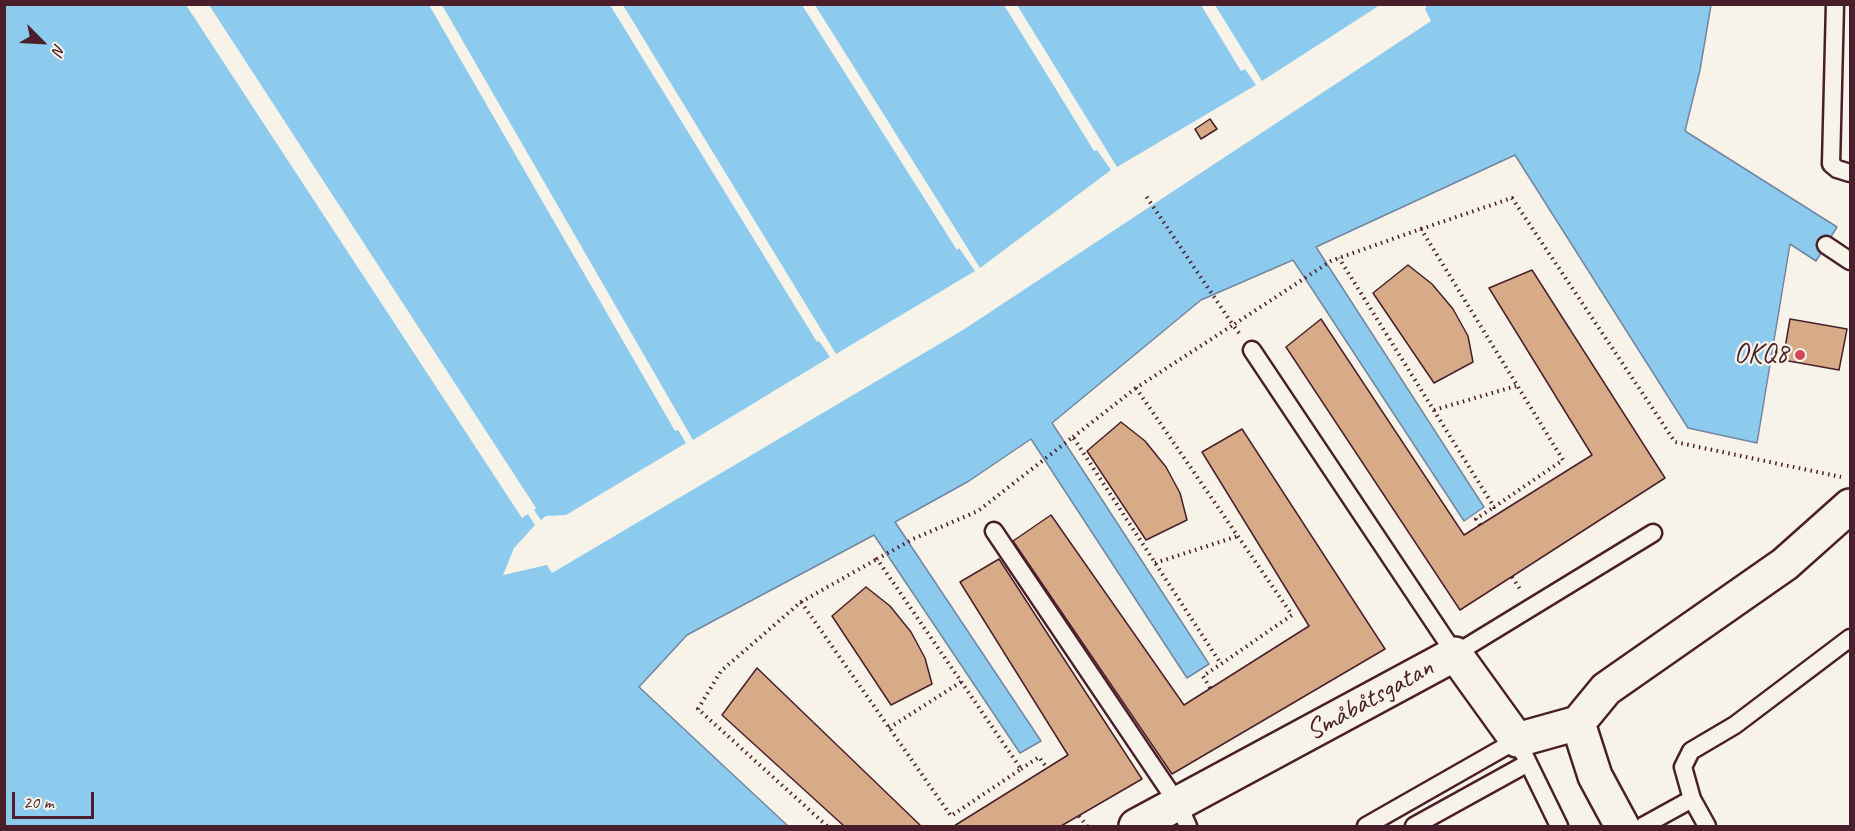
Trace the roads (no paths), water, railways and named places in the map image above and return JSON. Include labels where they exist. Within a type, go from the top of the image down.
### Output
[{"type":"street","points":[[1523,752],[1578,723],[1606,689],[1785,564],[1851,506]]},
{"type":"street","name":"Småbåtsgatan","points":[[1136,826],[1183,815],[1455,654],[1523,752]]},
{"type":"street","points":[[1578,723],[1595,776],[1622,826]]},
{"type":"lane","points":[[1835,4],[1832,164],[1838,169],[1851,173]]},
{"type":"lane","points":[[1826,246],[1851,261]]},
{"type":"lane","points":[[1252,350],[1455,654],[1653,533]]},
{"type":"lane","points":[[994,531],[1183,815]]},
{"type":"lane","points":[[1707,826],[1692,799],[1683,767],[1690,751],[1735,725],[1850,639]]},
{"type":"lane","points":[[1366,826],[1523,752]]},
{"type":"lane","points":[[1414,826],[1523,752]]},
{"type":"lane","points":[[1523,752],[1559,826]]},
{"type":"lane","points":[[1643,826],[1692,799]]},
{"type":"water","points":[[5,5],[1711,5],[1700,70],[1685,131],[1837,227],[1816,261],[1790,244],[1757,443],[1688,428],[1515,155],[1316,247],[1484,507],[1464,521],[1293,260],[1201,300],[1052,423],[1209,664],[1187,678],[1031,439],[969,481],[895,522],[1041,741],[1020,753],[874,535],[687,635],[639,687],[788,826],[5,826]]},
{"type":"place","name":"OKQ8","points":[[1800,355]]}]
